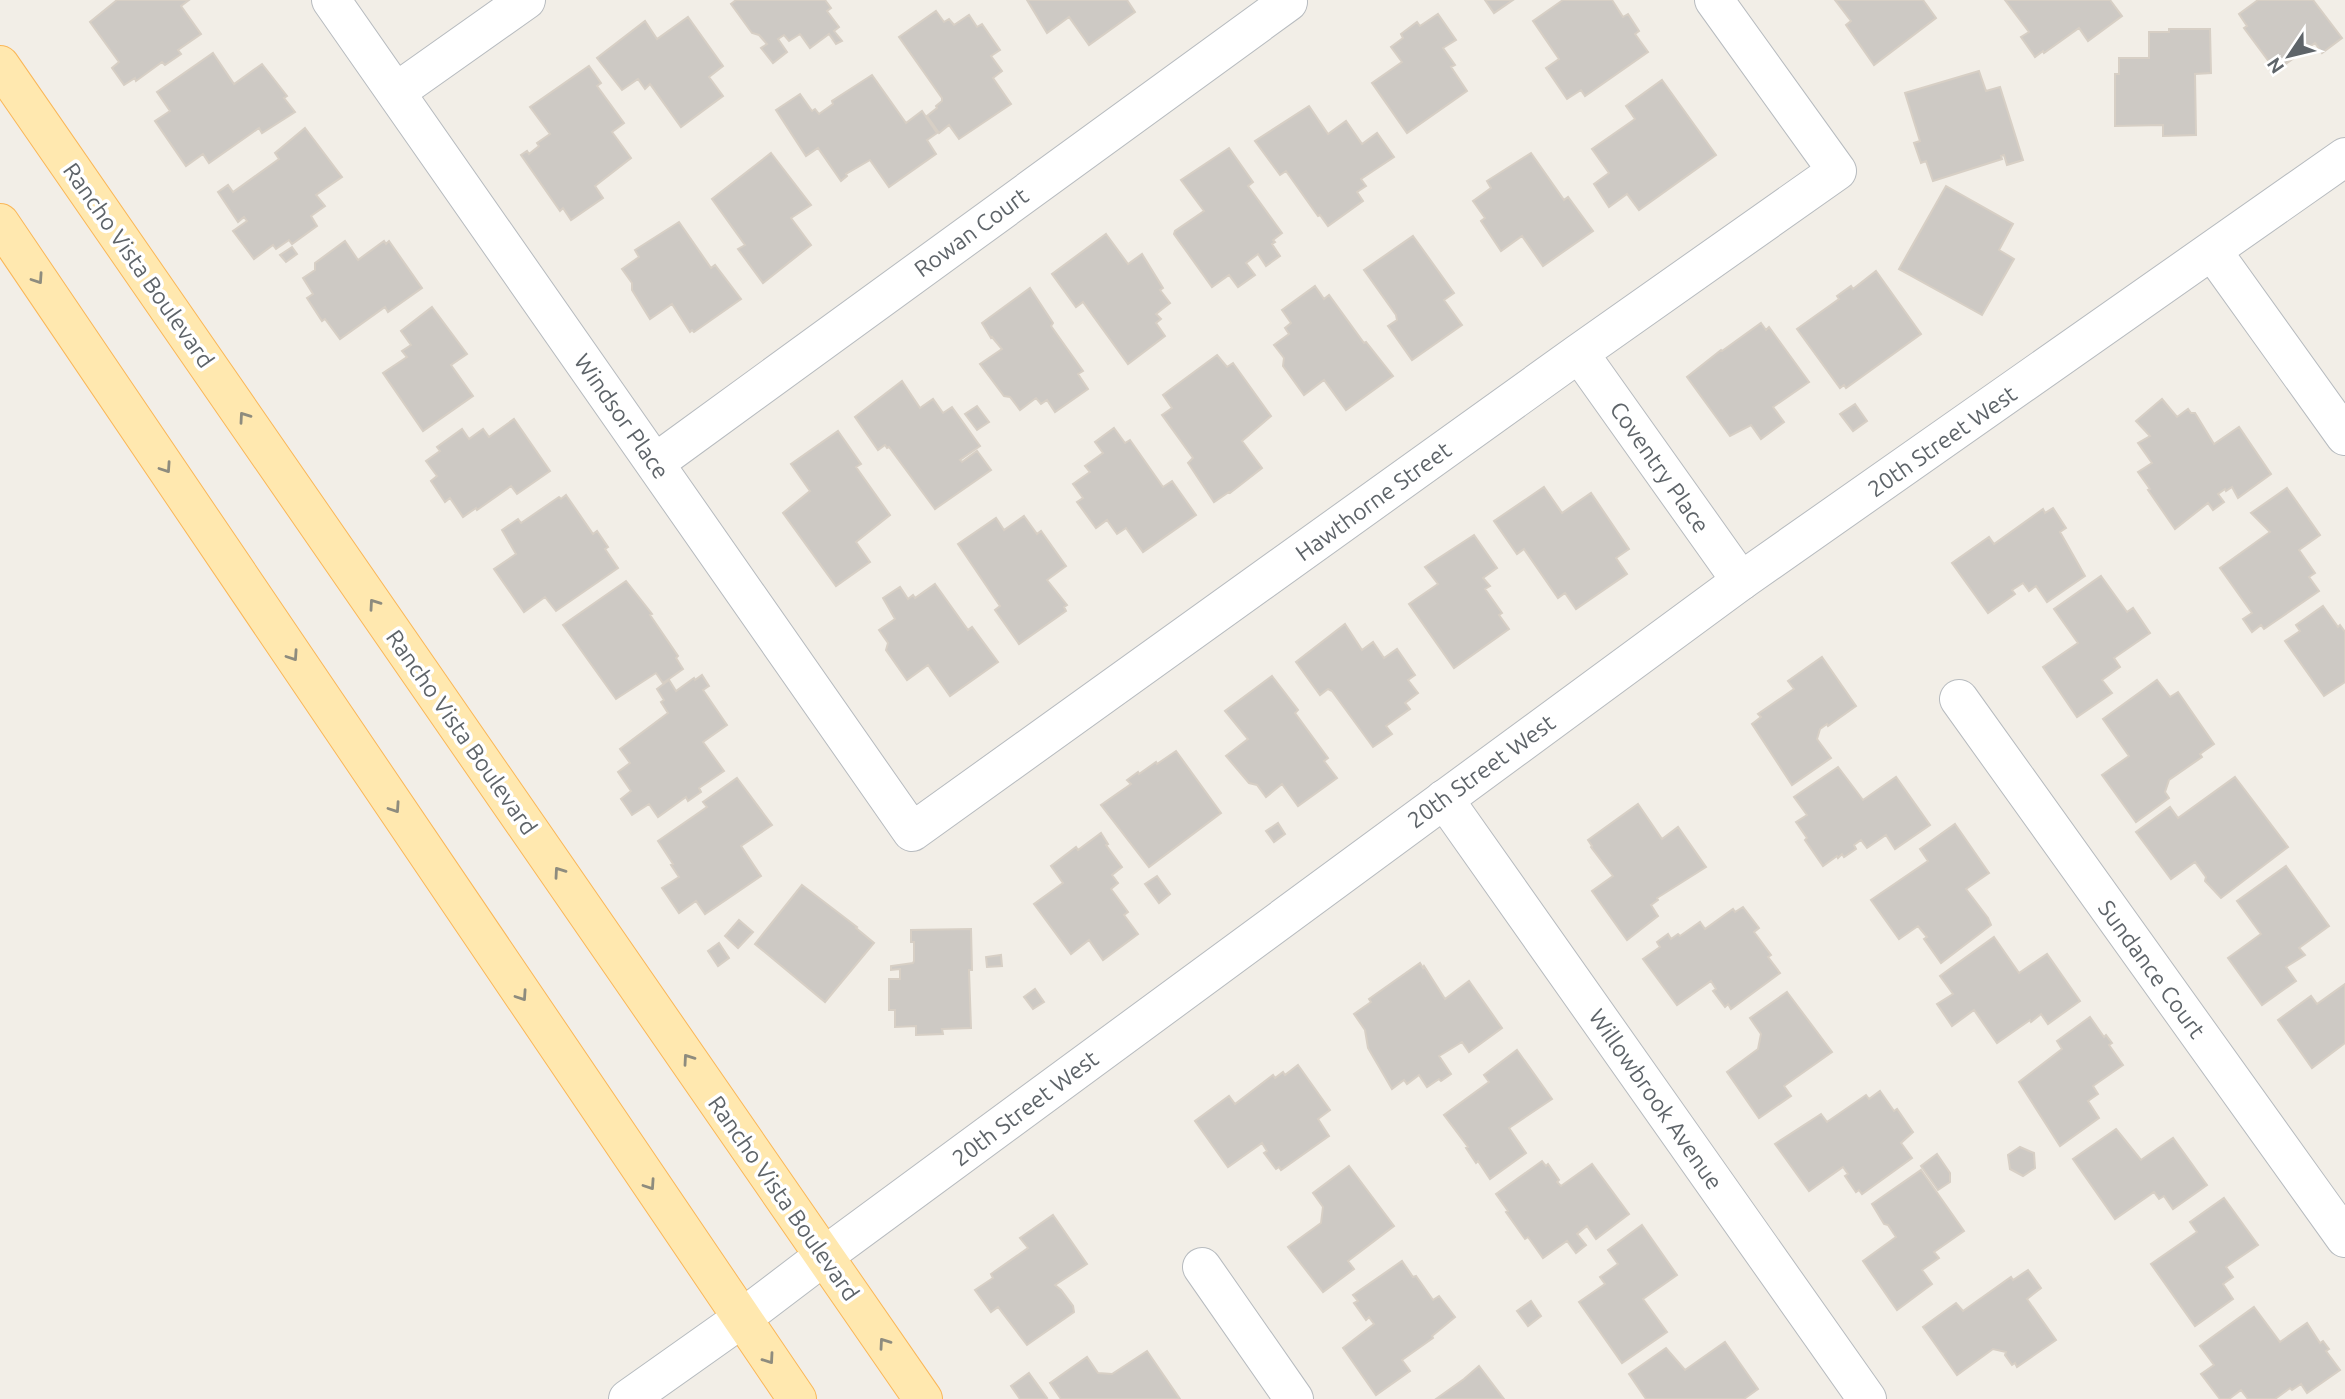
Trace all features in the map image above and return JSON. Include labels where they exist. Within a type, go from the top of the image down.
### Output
[{"type":"main road","name":"Rancho Vista Boulevard","points":[[0,65],[923,1399]]},
{"type":"main road","points":[[0,223],[797,1399]]},
{"type":"street","name":"Windsor Place","points":[[331,0],[912,832]]},
{"type":"street","points":[[396,92],[526,0]]},
{"type":"street","name":"Hawthorne Street","points":[[912,832],[1837,171],[1714,0]]},
{"type":"street","name":"Rowan Court","points":[[655,463],[1288,2]]},
{"type":"street","name":"20th Street West","points":[[628,1399],[741,1319],[1741,581],[2345,157]]},
{"type":"street","points":[[2213,252],[2345,436]]},
{"type":"street","name":"Coventry Place","points":[[1579,353],[1741,581]]},
{"type":"street","name":"Sundance Court","points":[[1959,699],[2345,1238]]},
{"type":"street","name":"Willowbrook Avenue","points":[[1444,799],[1867,1399]]},
{"type":"street","points":[[1202,1266],[1294,1399]]},
{"type":"building","points":[[117,0],[189,0],[181,6],[201,34],[178,50],[181,54],[165,65],[162,62],[136,81],[135,78],[124,85],[112,68],[119,62],[90,22]]},
{"type":"building","points":[[736,0],[825,0],[831,8],[827,11],[839,27],[834,31],[842,41],[836,44],[829,34],[810,48],[800,34],[789,41],[784,35],[778,39],[787,52],[773,63],[761,48],[767,44],[759,35],[752,33],[731,4]]},
{"type":"building","points":[[1027,0],[1127,0],[1135,12],[1089,45],[1069,17],[1047,33]]},
{"type":"building","points":[[1485,0],[1513,0],[1494,13]]},
{"type":"building","points":[[1563,0],[1612,0],[1623,17],[1628,14],[1639,31],[1635,34],[1648,52],[1585,96],[1581,90],[1567,99],[1546,68],[1559,59],[1533,21]]},
{"type":"building","points":[[1835,0],[1923,0],[1936,18],[1874,65],[1846,25],[1851,21]]},
{"type":"building","points":[[2005,0],[2110,0],[2122,16],[2088,41],[2079,28],[2035,57],[2021,37],[2029,32]]},
{"type":"building","points":[[2258,0],[2313,0],[2342,38],[2322,53],[2315,43],[2276,71],[2244,28],[2247,26],[2239,14]]},
{"type":"building","points":[[936,11],[944,22],[949,19],[954,25],[969,15],[977,27],[982,24],[1000,50],[991,56],[1002,71],[993,78],[1011,104],[959,139],[949,125],[939,133],[927,116],[937,108],[942,98],[899,37]]},
{"type":"building","points":[[1438,14],[1456,40],[1443,48],[1455,65],[1451,67],[1467,91],[1407,133],[1372,83],[1402,62],[1391,47],[1403,38],[1401,34],[1417,22],[1420,26]]},
{"type":"building","points":[[688,17],[723,66],[709,77],[723,96],[681,127],[650,84],[645,89],[638,79],[622,90],[597,58],[645,21],[657,39]]},
{"type":"building","points":[[2169,29],[2210,29],[2211,73],[2195,74],[2196,135],[2163,136],[2163,125],[2115,126],[2115,74],[2119,74],[2119,58],[2149,58],[2149,32],[2169,32]]},
{"type":"building","points":[[213,53],[234,84],[262,64],[287,96],[284,98],[295,112],[262,133],[259,128],[209,163],[203,154],[186,166],[155,121],[170,111],[157,92]]},
{"type":"building","points":[[589,66],[601,83],[597,86],[624,123],[612,132],[631,158],[595,186],[603,198],[571,220],[563,208],[560,211],[521,155],[527,151],[529,154],[539,146],[537,143],[550,134],[530,107]]},
{"type":"building","points":[[1979,71],[1986,91],[2000,87],[2023,160],[2007,165],[2004,155],[2001,156],[2002,159],[1933,181],[1926,161],[1921,163],[1914,143],[1920,141],[1905,93]]},
{"type":"building","points":[[872,75],[906,123],[922,111],[937,133],[927,140],[936,154],[889,187],[870,160],[846,174],[841,181],[818,148],[806,156],[776,110],[800,94],[812,111],[815,109],[819,114],[833,104],[832,101]]},
{"type":"building","points":[[1662,80],[1716,155],[1639,210],[1627,194],[1609,207],[1594,184],[1609,173],[1592,149],[1635,119],[1626,106]]},
{"type":"building","points":[[1309,106],[1328,134],[1346,121],[1362,144],[1377,133],[1394,157],[1361,179],[1366,186],[1357,192],[1363,201],[1328,226],[1286,171],[1280,175],[1255,141]]},
{"type":"building","points":[[305,128],[342,177],[316,195],[325,206],[311,216],[317,226],[292,244],[289,240],[276,249],[273,245],[254,259],[233,231],[247,221],[244,217],[238,222],[218,192],[228,185],[233,192],[279,159],[275,153]]},
{"type":"building","points":[[1229,148],[1253,182],[1248,186],[1282,233],[1272,244],[1280,256],[1266,266],[1258,254],[1246,263],[1255,275],[1238,287],[1229,275],[1212,287],[1174,234],[1204,211],[1181,180]]},
{"type":"building","points":[[771,153],[811,205],[791,218],[811,245],[763,283],[738,249],[745,245],[712,199]]},
{"type":"building","points":[[1531,153],[1564,200],[1568,197],[1593,231],[1543,266],[1522,236],[1501,251],[1481,221],[1485,218],[1473,201],[1491,188],[1487,181]]},
{"type":"building","points":[[1946,186],[2013,224],[1999,250],[2014,259],[1982,315],[1899,269]]},
{"type":"building","points":[[679,222],[711,268],[715,265],[741,299],[694,332],[690,332],[672,304],[650,319],[622,269],[639,257],[635,250]]},
{"type":"building","points":[[1106,234],[1128,264],[1142,254],[1163,288],[1160,290],[1170,303],[1156,314],[1161,319],[1156,323],[1165,336],[1128,364],[1083,302],[1076,307],[1052,274]]},
{"type":"building","points":[[1413,236],[1454,293],[1444,300],[1462,325],[1412,360],[1388,326],[1397,320],[1396,315],[1364,270]]},
{"type":"building","points":[[345,241],[358,260],[384,241],[386,244],[389,241],[422,288],[388,312],[385,307],[340,339],[325,319],[322,321],[307,298],[313,294],[303,278],[315,270],[315,263]]},
{"type":"building","points":[[292,247],[297,254],[286,262],[280,255]]},
{"type":"building","points":[[1876,271],[1921,334],[1846,388],[1844,385],[1840,388],[1797,329],[1839,299],[1837,296],[1851,286],[1853,289]]},
{"type":"building","points":[[1315,286],[1324,299],[1329,295],[1364,343],[1366,342],[1393,376],[1346,410],[1324,380],[1304,395],[1283,366],[1284,358],[1274,345],[1289,334],[1285,328],[1291,323],[1282,310]]},
{"type":"building","points":[[1030,288],[1053,323],[1051,326],[1083,371],[1078,374],[1088,389],[1055,412],[1047,400],[1041,404],[1036,398],[1020,410],[1010,397],[1004,396],[980,364],[1002,349],[982,323]]},
{"type":"building","points":[[432,307],[467,354],[451,365],[473,396],[423,431],[383,373],[407,357],[402,351],[411,345],[401,331]]},
{"type":"building","points":[[1761,323],[1766,330],[1769,327],[1809,382],[1773,407],[1784,422],[1761,439],[1751,425],[1730,436],[1687,377]]},
{"type":"building","points":[[1217,355],[1227,367],[1233,363],[1271,416],[1242,441],[1262,468],[1214,502],[1188,463],[1193,458],[1162,415],[1172,408],[1163,395]]},
{"type":"building","points":[[902,381],[920,408],[933,399],[943,413],[952,407],[980,446],[960,460],[962,462],[977,451],[991,470],[935,509],[889,447],[885,445],[878,450],[855,417]]},
{"type":"building","points":[[2162,399],[2177,417],[2188,409],[2195,413],[2214,444],[2239,427],[2271,474],[2238,498],[2232,487],[2226,491],[2225,489],[2218,494],[2224,502],[2213,510],[2208,503],[2175,529],[2138,472],[2152,463],[2138,443],[2150,436],[2136,421]]},
{"type":"building","points":[[1855,404],[1867,421],[1853,431],[1840,414]]},
{"type":"building","points":[[977,406],[989,422],[977,430],[965,414]]},
{"type":"building","points":[[514,419],[550,471],[517,494],[511,486],[463,517],[450,498],[445,502],[431,481],[437,476],[426,461],[440,451],[437,447],[462,429],[469,439],[483,429],[489,437]]},
{"type":"building","points":[[1114,428],[1125,443],[1130,440],[1163,487],[1172,481],[1196,515],[1143,552],[1126,528],[1117,534],[1107,520],[1096,528],[1077,502],[1083,498],[1073,484],[1090,472],[1085,466],[1103,453],[1095,442]]},
{"type":"building","points":[[838,431],[861,464],[856,467],[890,515],[856,542],[870,562],[836,586],[783,513],[810,491],[791,464]]},
{"type":"building","points":[[1544,487],[1562,513],[1591,493],[1629,549],[1616,558],[1627,574],[1576,609],[1565,593],[1558,598],[1524,549],[1517,554],[1494,521]]},
{"type":"building","points":[[2287,488],[2320,535],[2299,550],[2315,573],[2309,577],[2319,591],[2264,629],[2261,625],[2252,632],[2243,619],[2252,613],[2220,568],[2270,532],[2251,513]]},
{"type":"building","points":[[566,495],[593,534],[597,531],[618,568],[556,611],[545,597],[524,612],[494,569],[516,554],[502,530],[518,519],[521,523]]},
{"type":"building","points":[[2053,508],[2066,528],[2060,532],[2085,576],[2047,602],[2036,586],[2029,591],[2023,583],[2012,590],[2015,594],[1988,613],[1952,563],[1989,537],[1994,544],[2043,509],[2045,513]]},
{"type":"building","points":[[1024,516],[1037,534],[1041,531],[1066,566],[1047,580],[1067,605],[1064,607],[1066,611],[1019,644],[995,610],[1000,606],[958,544],[996,518],[1004,530]]},
{"type":"building","points":[[1474,535],[1497,568],[1483,578],[1490,586],[1485,589],[1502,613],[1499,615],[1509,629],[1454,668],[1409,604],[1438,584],[1425,567]]},
{"type":"building","points":[[2101,576],[2127,612],[2133,608],[2150,633],[2114,658],[2120,667],[2102,680],[2112,693],[2077,717],[2043,667],[2078,643],[2054,609]]},
{"type":"building","points":[[626,581],[652,614],[650,615],[678,656],[676,658],[683,669],[663,683],[656,673],[616,699],[563,625]]},
{"type":"building","points":[[935,584],[968,630],[972,627],[998,662],[950,696],[928,665],[907,680],[886,650],[888,643],[879,630],[895,619],[883,598],[900,587],[908,599],[913,595],[915,598]]},
{"type":"building","points":[[2323,606],[2338,627],[2340,625],[2345,632],[2345,682],[2324,696],[2285,641],[2300,631],[2296,625]]},
{"type":"building","points":[[1345,624],[1362,650],[1373,642],[1384,658],[1397,649],[1415,675],[1408,680],[1418,693],[1405,703],[1410,709],[1386,726],[1392,734],[1373,747],[1332,691],[1328,689],[1320,695],[1296,662]]},
{"type":"building","points":[[1822,657],[1856,706],[1820,729],[1817,739],[1831,758],[1792,785],[1752,724],[1761,717],[1758,714],[1794,689],[1788,681]]},
{"type":"building","points":[[702,675],[709,686],[703,690],[727,725],[703,742],[724,771],[699,788],[701,792],[688,801],[686,797],[658,817],[649,804],[632,815],[621,799],[631,791],[618,772],[630,763],[620,749],[668,713],[657,689],[669,680],[676,691]]},
{"type":"building","points":[[1272,676],[1298,710],[1295,713],[1328,758],[1324,761],[1337,778],[1298,806],[1282,784],[1266,797],[1257,785],[1249,783],[1226,756],[1248,739],[1225,711]]},
{"type":"building","points":[[2157,680],[2170,697],[2178,692],[2214,744],[2200,754],[2202,757],[2169,780],[2165,792],[2169,798],[2136,822],[2102,775],[2129,756],[2103,719]]},
{"type":"building","points":[[1176,751],[1221,813],[1149,867],[1101,805],[1131,784],[1127,780],[1138,772],[1139,774]]},
{"type":"building","points":[[1838,767],[1863,800],[1896,777],[1930,825],[1895,849],[1886,835],[1867,848],[1861,840],[1854,845],[1856,849],[1844,857],[1842,854],[1838,858],[1837,856],[1823,866],[1796,822],[1807,815],[1794,797]]},
{"type":"building","points":[[2235,777],[2288,847],[2221,898],[2205,881],[2206,877],[2195,862],[2171,879],[2136,832],[2170,807],[2178,818]]},
{"type":"building","points":[[737,778],[772,825],[741,846],[761,876],[705,914],[696,901],[679,913],[662,888],[679,877],[658,841],[707,807],[703,802]]},
{"type":"building","points":[[1638,804],[1662,839],[1678,827],[1706,867],[1657,898],[1651,905],[1658,916],[1627,940],[1592,891],[1613,876],[1588,840]]},
{"type":"building","points":[[1278,823],[1285,834],[1274,842],[1266,831]]},
{"type":"building","points":[[1955,824],[1989,873],[1966,889],[1991,925],[1941,963],[1918,926],[1899,939],[1871,900],[1928,861],[1920,849]]},
{"type":"building","points":[[1101,833],[1122,867],[1112,875],[1118,883],[1111,889],[1128,912],[1124,915],[1138,934],[1103,960],[1089,940],[1071,954],[1034,904],[1063,883],[1051,866]]},
{"type":"building","points":[[2286,866],[2329,926],[2299,948],[2305,955],[2286,967],[2296,981],[2262,1005],[2228,958],[2261,934],[2237,901]]},
{"type":"building","points":[[1157,876],[1170,894],[1159,903],[1145,884]]},
{"type":"building","points":[[802,885],[874,943],[825,1002],[755,944]]},
{"type":"building","points":[[1743,907],[1759,928],[1754,932],[1780,973],[1731,1009],[1728,1004],[1725,1007],[1713,991],[1716,989],[1711,981],[1677,1005],[1643,959],[1660,947],[1657,942],[1668,934],[1671,939],[1678,934],[1680,936],[1700,922],[1705,929],[1733,909],[1735,912]]},
{"type":"building","points":[[739,920],[753,932],[738,948],[725,936]]},
{"type":"building","points":[[971,929],[971,1028],[942,1029],[943,1034],[916,1035],[916,1026],[895,1027],[895,1010],[889,1010],[889,979],[900,979],[900,969],[891,970],[891,966],[913,963],[914,942],[911,942],[911,930]]},
{"type":"building","points":[[1994,937],[2019,973],[2047,954],[2080,1001],[2048,1024],[2041,1014],[1997,1043],[1974,1010],[1952,1026],[1937,1004],[1953,994],[1940,976]]},
{"type":"building","points":[[719,943],[729,958],[718,966],[708,951]]},
{"type":"building","points":[[1001,955],[1002,966],[987,967],[986,957]]},
{"type":"building","points":[[1420,963],[1445,999],[1469,981],[1502,1028],[1469,1052],[1462,1042],[1439,1056],[1451,1074],[1441,1081],[1439,1079],[1427,1087],[1419,1075],[1407,1084],[1404,1080],[1392,1089],[1368,1048],[1365,1030],[1354,1014],[1371,1002],[1369,999]]},
{"type":"building","points":[[2345,984],[2345,1043],[2312,1068],[2278,1020],[2311,996],[2317,1004]]},
{"type":"building","points":[[1035,989],[1044,1002],[1033,1009],[1024,997]]},
{"type":"building","points":[[1787,992],[1832,1052],[1784,1086],[1791,1096],[1759,1118],[1727,1072],[1758,1049],[1761,1034],[1750,1018]]},
{"type":"building","points":[[2090,1017],[2104,1037],[2106,1035],[2112,1043],[2109,1045],[2123,1065],[2093,1086],[2098,1094],[2088,1101],[2099,1118],[2060,1146],[2019,1082],[2062,1049],[2057,1041]]},
{"type":"building","points":[[1517,1050],[1552,1099],[1509,1128],[1526,1153],[1490,1179],[1444,1115],[1489,1082],[1484,1075]]},
{"type":"building","points":[[1298,1065],[1330,1110],[1318,1119],[1329,1136],[1281,1170],[1279,1167],[1276,1169],[1264,1153],[1267,1151],[1262,1143],[1228,1167],[1195,1121],[1229,1096],[1235,1104],[1273,1075],[1275,1078],[1283,1072],[1285,1075]]},
{"type":"building","points":[[1880,1091],[1913,1132],[1901,1143],[1912,1158],[1862,1194],[1859,1190],[1856,1192],[1845,1176],[1848,1174],[1843,1167],[1809,1191],[1775,1144],[1821,1114],[1827,1122],[1866,1095],[1869,1099]]},
{"type":"building","points":[[2116,1129],[2141,1160],[2173,1138],[2207,1185],[2173,1209],[2164,1196],[2159,1199],[2154,1192],[2115,1219],[2073,1159]]},
{"type":"building","points":[[2020,1147],[2034,1153],[2035,1168],[2023,1176],[2010,1169],[2008,1155]]},
{"type":"building","points":[[1937,1154],[1950,1173],[1950,1182],[1938,1190],[1921,1166]]},
{"type":"building","points":[[1542,1161],[1546,1166],[1548,1164],[1561,1186],[1592,1164],[1629,1214],[1596,1239],[1587,1226],[1577,1234],[1586,1245],[1576,1253],[1567,1241],[1543,1258],[1528,1237],[1525,1239],[1496,1194]]},
{"type":"building","points":[[1349,1166],[1394,1226],[1348,1261],[1354,1269],[1323,1292],[1288,1247],[1321,1223],[1323,1207],[1313,1193]]},
{"type":"building","points":[[1921,1170],[1964,1231],[1934,1252],[1939,1258],[1922,1270],[1932,1284],[1897,1310],[1863,1261],[1896,1237],[1872,1204]]},
{"type":"building","points":[[2224,1198],[2258,1245],[2226,1267],[2233,1277],[2223,1284],[2233,1299],[2195,1326],[2151,1264],[2197,1232],[2190,1222]]},
{"type":"building","points":[[1053,1215],[1087,1264],[1055,1285],[1073,1306],[1074,1312],[1027,1345],[998,1307],[991,1312],[975,1290],[993,1278],[991,1274],[1028,1248],[1020,1238]]},
{"type":"building","points":[[1642,1225],[1677,1275],[1643,1299],[1667,1332],[1622,1363],[1579,1302],[1605,1284],[1600,1277],[1618,1264],[1608,1250]]},
{"type":"building","points":[[1402,1261],[1433,1300],[1439,1296],[1455,1317],[1432,1336],[1433,1338],[1402,1360],[1410,1371],[1376,1395],[1343,1348],[1374,1324],[1369,1317],[1366,1320],[1354,1303],[1358,1301],[1353,1295]]},
{"type":"building","points":[[2028,1270],[2041,1288],[2027,1299],[2056,1340],[2017,1367],[2015,1363],[2012,1365],[2005,1355],[2006,1352],[1993,1349],[1957,1375],[1923,1327],[1956,1303],[1963,1311],[2011,1277],[2013,1280]]},
{"type":"building","points":[[1531,1301],[1541,1316],[1528,1326],[1517,1311]]},
{"type":"building","points":[[2254,1307],[2280,1342],[2307,1323],[2320,1343],[2323,1341],[2329,1349],[2326,1351],[2340,1370],[2307,1393],[2301,1384],[2275,1399],[2248,1399],[2241,1390],[2229,1399],[2220,1399],[2201,1374],[2214,1365],[2200,1346]]},
{"type":"building","points":[[1725,1342],[1758,1389],[1744,1399],[1646,1399],[1629,1374],[1666,1348],[1685,1370]]},
{"type":"building","points":[[1147,1351],[1180,1399],[1061,1399],[1050,1383],[1087,1357],[1098,1373],[1112,1374]]},
{"type":"building","points":[[1479,1366],[1504,1399],[1436,1399],[1464,1379]]},
{"type":"building","points":[[1029,1373],[1047,1398],[1020,1399],[1011,1386]]}]
